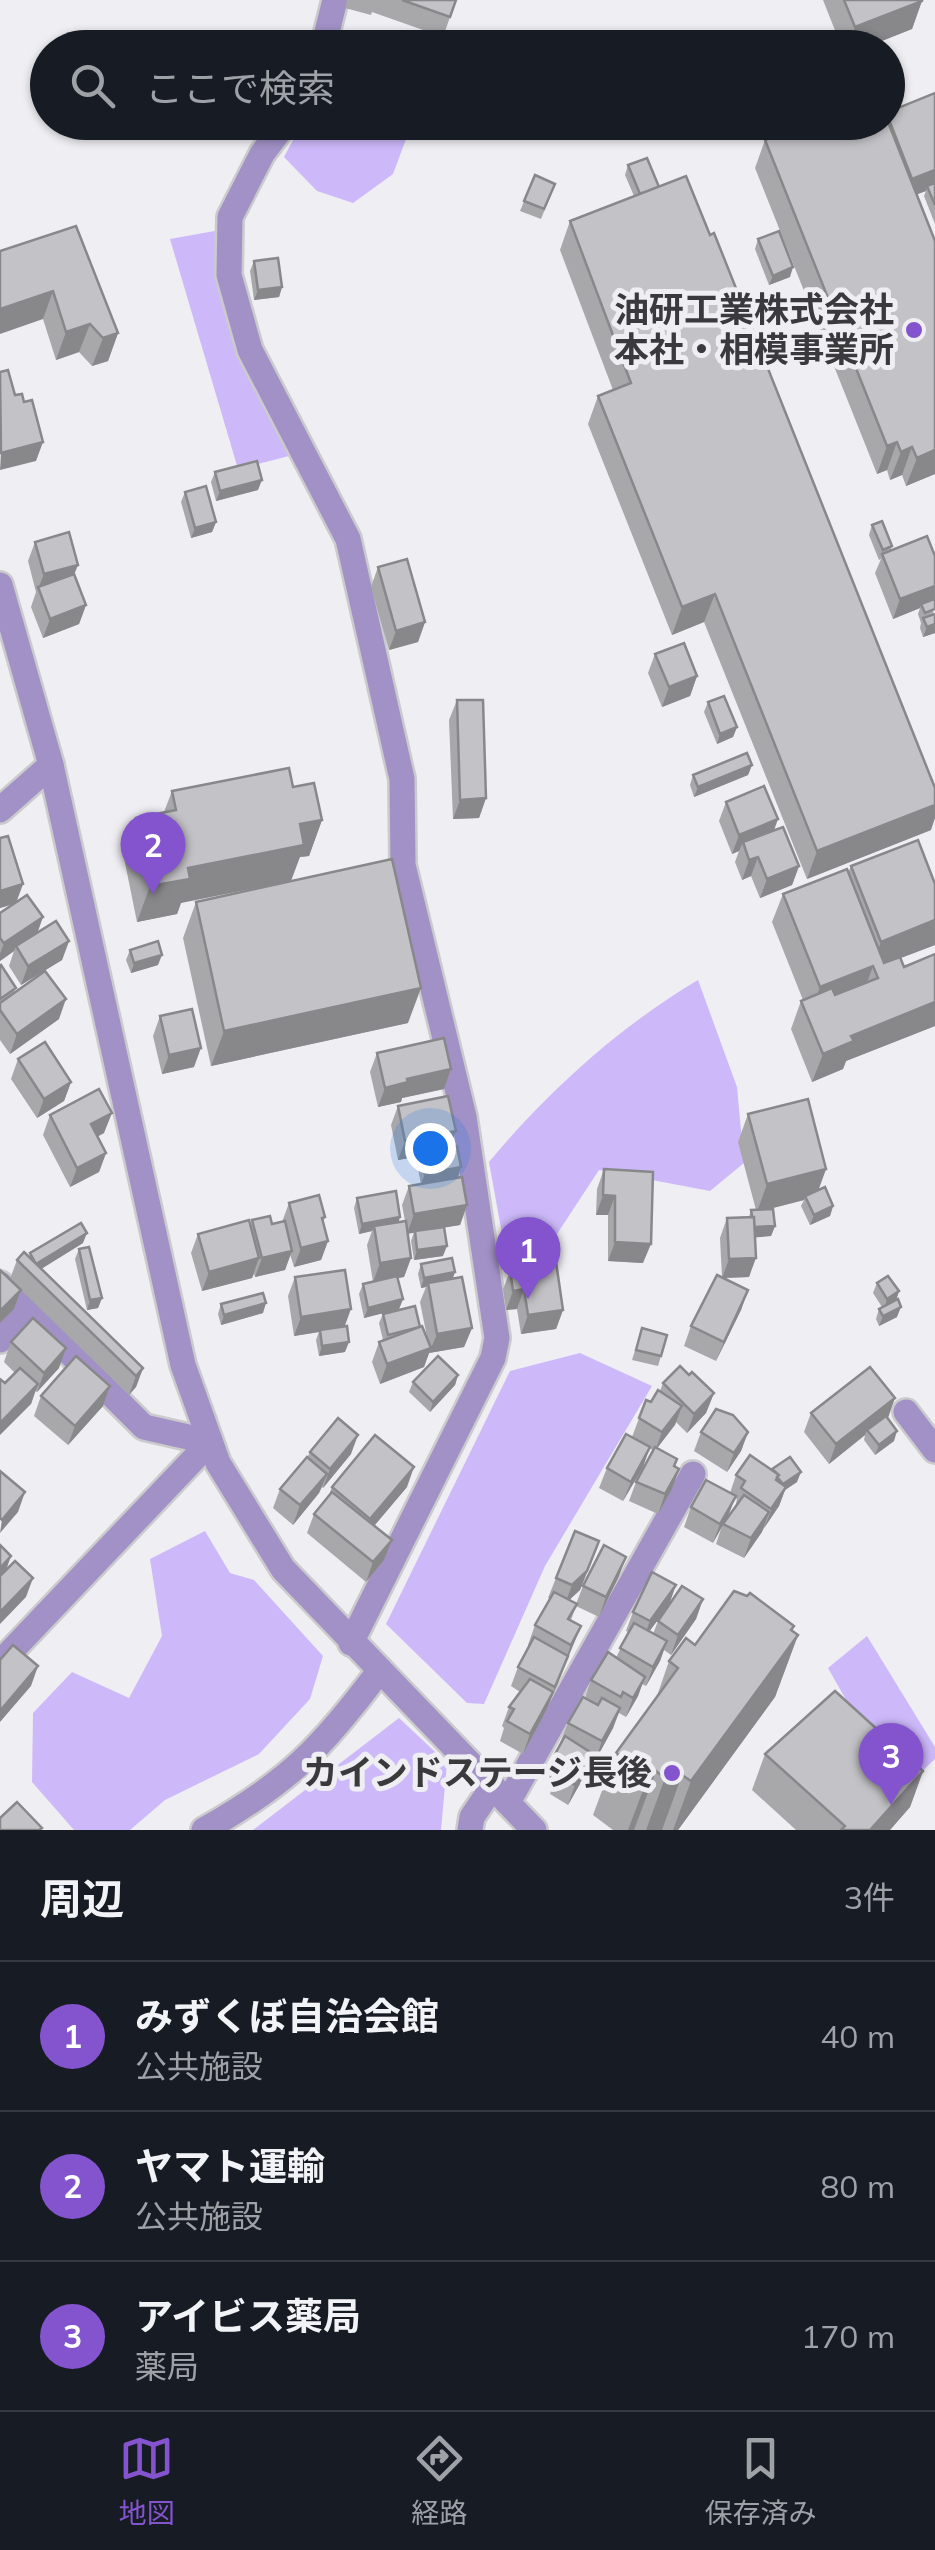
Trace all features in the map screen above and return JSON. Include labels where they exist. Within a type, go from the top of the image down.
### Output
[{"type":"street","points":[[328,30],[335,0]]},
{"type":"street","points":[[272,140],[230,217],[229,275],[250,350],[348,539],[402,779],[403,865],[464,1117],[497,1338],[493,1358],[351,1643]]},
{"type":"street","points":[[0,584],[51,765],[183,1365],[210,1442],[283,1569],[534,1830]]},
{"type":"street","points":[[0,810],[51,765]]},
{"type":"street","points":[[0,1284],[144,1427],[210,1442]]},
{"type":"street","points":[[0,1340],[26,1313]]},
{"type":"street","points":[[906,1412],[935,1450]]},
{"type":"street","points":[[0,1663],[210,1442]]},
{"type":"street","points":[[470,1830],[472,1817],[500,1794],[693,1474]]},
{"type":"street","points":[[204,1830],[248,1805],[300,1766],[331,1737],[380,1670]]},
{"type":"shaded area","points":[[293,140],[406,140],[393,174],[353,203],[317,191],[284,157]]},
{"type":"shaded area","points":[[220,230],[228,296],[240,348],[262,397],[297,454],[238,469],[170,239]]},
{"type":"shaded area","points":[[698,980],[737,1087],[744,1163],[710,1191],[599,1170],[555,1237],[504,1245],[489,1162],[535,1110],[586,1062],[641,1018]]},
{"type":"shaded area","points":[[580,1353],[652,1386],[545,1566],[484,1704],[467,1703],[386,1624],[510,1371]]},
{"type":"shaded area","points":[[205,1531],[230,1573],[254,1580],[323,1656],[310,1699],[259,1754],[165,1800],[130,1830],[74,1830],[32,1782],[33,1713],[72,1672],[129,1698],[162,1636],[150,1559]]},
{"type":"shaded area","points":[[867,1636],[935,1747],[935,1759],[861,1830],[849,1705],[828,1668]]},
{"type":"shaded area","points":[[399,1718],[447,1763],[441,1830],[253,1830]]},
{"type":"building","points":[[402,0],[456,0],[450,17]]},
{"type":"building","points":[[844,0],[922,0],[922,1],[855,27]]},
{"type":"building","points":[[935,93],[935,170],[912,179],[897,140],[905,140],[905,105]]},
{"type":"building","points":[[765,140],[895,140],[935,241],[935,450],[917,458],[912,447],[901,452],[897,442],[887,446]]},
{"type":"building","points":[[647,158],[659,187],[640,194],[628,165]]},
{"type":"building","points":[[535,175],[555,184],[544,209],[524,201]]},
{"type":"building","points":[[686,176],[710,235],[714,233],[935,788],[935,805],[817,851],[715,594],[682,607],[598,396],[631,383],[570,221]]},
{"type":"building","points":[[935,183],[935,205],[927,186]]},
{"type":"building","points":[[76,226],[118,333],[103,338],[90,324],[66,332],[53,291],[0,309],[0,251]]},
{"type":"building","points":[[779,231],[793,267],[773,276],[758,239]]},
{"type":"building","points":[[278,258],[282,287],[258,290],[254,261]]},
{"type":"building","points":[[8,370],[15,395],[22,394],[24,402],[32,400],[43,442],[1,453],[0,372]]},
{"type":"building","points":[[257,461],[262,480],[220,491],[215,472]]},
{"type":"building","points":[[206,486],[216,522],[195,528],[185,492]]},
{"type":"building","points":[[882,521],[892,546],[883,550],[872,525]]},
{"type":"building","points":[[69,532],[78,565],[44,574],[35,542]]},
{"type":"building","points":[[927,536],[935,556],[935,586],[900,599],[882,554]]},
{"type":"building","points":[[407,559],[425,622],[396,631],[378,567]]},
{"type":"building","points":[[74,574],[86,605],[50,619],[38,587]]},
{"type":"building","points":[[935,599],[935,609],[925,613],[921,604]]},
{"type":"building","points":[[935,614],[935,624],[927,627],[923,618]]},
{"type":"building","points":[[684,643],[697,676],[669,687],[655,654]]},
{"type":"building","points":[[724,696],[737,727],[720,734],[708,702]]},
{"type":"building","points":[[457,700],[483,700],[486,798],[460,800]]},
{"type":"building","points":[[747,753],[752,765],[698,787],[693,775]]},
{"type":"building","points":[[289,768],[293,787],[314,783],[322,820],[300,824],[304,845],[188,868],[190,879],[150,886],[136,818],[176,810],[172,791]]},
{"type":"building","points":[[764,786],[778,819],[739,835],[726,802]]},
{"type":"building","points":[[783,827],[799,866],[767,879],[758,857],[749,860],[743,842]]},
{"type":"building","points":[[8,836],[23,884],[0,891],[0,838]]},
{"type":"building","points":[[918,840],[935,884],[935,920],[881,942],[851,866]]},
{"type":"building","points":[[392,859],[421,988],[224,1031],[196,902]]},
{"type":"building","points":[[847,869],[884,963],[900,957],[904,967],[935,954],[935,1002],[851,1036],[854,1041],[823,1054],[801,1001],[832,988],[835,995],[878,978],[873,966],[820,987],[783,894]]},
{"type":"building","points":[[27,895],[43,917],[4,943],[0,938],[0,913]]},
{"type":"building","points":[[56,921],[69,941],[28,966],[16,946]]},
{"type":"building","points":[[158,941],[162,955],[134,963],[130,950]]},
{"type":"building","points":[[0,966],[16,988],[0,999]]},
{"type":"building","points":[[45,971],[66,999],[17,1034],[0,1010],[0,1003]]},
{"type":"building","points":[[192,1009],[201,1048],[169,1055],[160,1016]]},
{"type":"building","points":[[444,1038],[451,1069],[385,1088],[377,1053]]},
{"type":"building","points":[[45,1042],[71,1082],[44,1099],[18,1059]]},
{"type":"building","points":[[99,1089],[112,1113],[91,1124],[106,1153],[77,1168],[50,1115]]},
{"type":"building","points":[[448,1096],[456,1131],[405,1141],[398,1106]]},
{"type":"building","points":[[808,1099],[826,1169],[767,1184],[748,1114]]},
{"type":"building","points":[[457,1146],[461,1167],[425,1174],[421,1154]]},
{"type":"building","points":[[604,1169],[653,1172],[651,1244],[615,1242],[615,1196],[603,1195]]},
{"type":"building","points":[[462,1177],[467,1205],[414,1214],[409,1186]]},
{"type":"building","points":[[825,1187],[833,1206],[814,1215],[805,1196]]},
{"type":"building","points":[[396,1191],[400,1217],[362,1224],[357,1198]]},
{"type":"building","points":[[319,1195],[328,1241],[301,1248],[289,1203]]},
{"type":"building","points":[[773,1209],[775,1226],[754,1227],[751,1210]]},
{"type":"building","points":[[270,1216],[272,1224],[285,1221],[292,1251],[262,1258],[252,1220]]},
{"type":"building","points":[[754,1217],[756,1258],[729,1259],[727,1218]]},
{"type":"building","points":[[249,1220],[259,1258],[209,1272],[198,1234]]},
{"type":"building","points":[[406,1221],[411,1258],[380,1263],[374,1226]]},
{"type":"building","points":[[81,1223],[87,1233],[36,1264],[30,1253]]},
{"type":"building","points":[[444,1227],[447,1246],[417,1250],[415,1231]]},
{"type":"building","points":[[553,1241],[563,1310],[528,1315],[524,1289],[513,1291],[510,1269],[521,1268],[518,1245]]},
{"type":"building","points":[[89,1247],[102,1298],[90,1300],[79,1249]]},
{"type":"building","points":[[24,1252],[143,1368],[136,1376],[17,1260]]},
{"type":"building","points":[[452,1258],[455,1272],[424,1278],[421,1264]]},
{"type":"building","points":[[0,1270],[21,1290],[0,1311]]},
{"type":"building","points":[[345,1270],[351,1309],[301,1317],[295,1277]]},
{"type":"building","points":[[717,1275],[748,1290],[724,1342],[691,1326]]},
{"type":"building","points":[[397,1276],[403,1299],[368,1308],[363,1284]]},
{"type":"building","points":[[888,1276],[899,1291],[887,1299],[877,1283]]},
{"type":"building","points":[[462,1277],[472,1328],[437,1334],[428,1283]]},
{"type":"building","points":[[263,1293],[266,1303],[224,1315],[221,1304]]},
{"type":"building","points":[[898,1299],[901,1307],[883,1316],[879,1309]]},
{"type":"building","points":[[415,1306],[420,1327],[388,1335],[383,1314]]},
{"type":"building","points":[[33,1318],[66,1348],[44,1373],[11,1342]]},
{"type":"building","points":[[347,1326],[349,1342],[322,1346],[320,1330]]},
{"type":"building","points":[[422,1326],[431,1348],[387,1364],[379,1342]]},
{"type":"building","points":[[642,1328],[667,1335],[661,1356],[636,1350]]},
{"type":"building","points":[[76,1356],[110,1386],[75,1426],[41,1396]]},
{"type":"building","points":[[438,1356],[458,1375],[433,1402],[413,1382]]},
{"type":"building","points":[[680,1366],[714,1393],[694,1414],[663,1383]]},
{"type":"building","points":[[870,1367],[895,1398],[836,1444],[811,1413]]},
{"type":"building","points":[[20,1368],[38,1384],[0,1423],[0,1379],[5,1383]]},
{"type":"building","points":[[658,1390],[682,1406],[662,1432],[639,1418],[646,1400],[651,1402]]},
{"type":"building","points":[[716,1409],[733,1415],[748,1432],[734,1453],[701,1432]]},
{"type":"building","points":[[886,1416],[897,1431],[879,1445],[867,1430]]},
{"type":"building","points":[[338,1418],[358,1435],[330,1469],[310,1452]]},
{"type":"building","points":[[626,1434],[650,1447],[631,1482],[607,1468]]},
{"type":"building","points":[[375,1435],[414,1467],[370,1519],[332,1487]]},
{"type":"building","points":[[655,1447],[677,1459],[674,1466],[679,1469],[665,1494],[636,1482]]},
{"type":"building","points":[[750,1455],[779,1475],[776,1480],[786,1487],[771,1509],[741,1488],[745,1481],[736,1475]]},
{"type":"building","points":[[307,1457],[327,1474],[300,1505],[280,1489]]},
{"type":"building","points":[[790,1457],[801,1472],[783,1484],[772,1469]]},
{"type":"building","points":[[0,1471],[25,1492],[2,1520],[0,1518]]},
{"type":"building","points":[[706,1480],[736,1496],[720,1524],[691,1507]]},
{"type":"building","points":[[332,1492],[392,1540],[373,1562],[314,1514]]},
{"type":"building","points":[[744,1495],[769,1512],[751,1538],[723,1524]]},
{"type":"building","points":[[575,1531],[599,1541],[587,1571],[572,1585],[556,1578]]},
{"type":"building","points":[[0,1545],[11,1556],[0,1568]]},
{"type":"building","points":[[604,1545],[626,1557],[606,1597],[583,1586]]},
{"type":"building","points":[[15,1561],[33,1578],[0,1612],[0,1576]]},
{"type":"building","points":[[652,1572],[676,1585],[650,1621],[633,1612]]},
{"type":"building","points":[[682,1586],[703,1599],[678,1635],[658,1621]]},
{"type":"building","points":[[734,1591],[747,1596],[750,1593],[794,1626],[791,1630],[798,1635],[691,1781],[682,1775],[665,1778],[656,1771],[648,1777],[616,1753],[678,1668],[669,1661],[686,1638],[695,1645]]},
{"type":"building","points":[[554,1592],[577,1604],[568,1619],[581,1626],[571,1645],[535,1625]]},
{"type":"building","points":[[634,1623],[667,1641],[653,1667],[620,1648]]},
{"type":"building","points":[[534,1637],[568,1656],[555,1687],[518,1667]]},
{"type":"building","points":[[13,1645],[38,1666],[0,1711],[0,1660]]},
{"type":"building","points":[[608,1652],[645,1677],[633,1698],[623,1692],[621,1697],[591,1680]]},
{"type":"building","points":[[530,1679],[553,1692],[530,1734],[507,1721],[514,1709],[509,1707]]},
{"type":"building","points":[[835,1691],[923,1771],[870,1830],[841,1830],[845,1826],[765,1754]]},
{"type":"building","points":[[583,1697],[598,1705],[602,1698],[620,1708],[602,1741],[568,1723]]},
{"type":"building","points":[[565,1736],[593,1754],[575,1785],[557,1774],[561,1767],[554,1763]]},
{"type":"building","points":[[17,1802],[42,1828],[0,1830],[0,1818]]},
{"type":"place","name":"油研工業株式会社 本社・相模事業所","points":[[914,330]]},
{"type":"place","name":"ヤマト運輸","points":[[153,894]]},
{"type":"place","name":"みずくぼ自治会館","points":[[528,1299]]},
{"type":"place","name":"カインドステージ長後","points":[[672,1773]]},
{"type":"place","name":"アイビス薬局","points":[[891,1805]]}]
